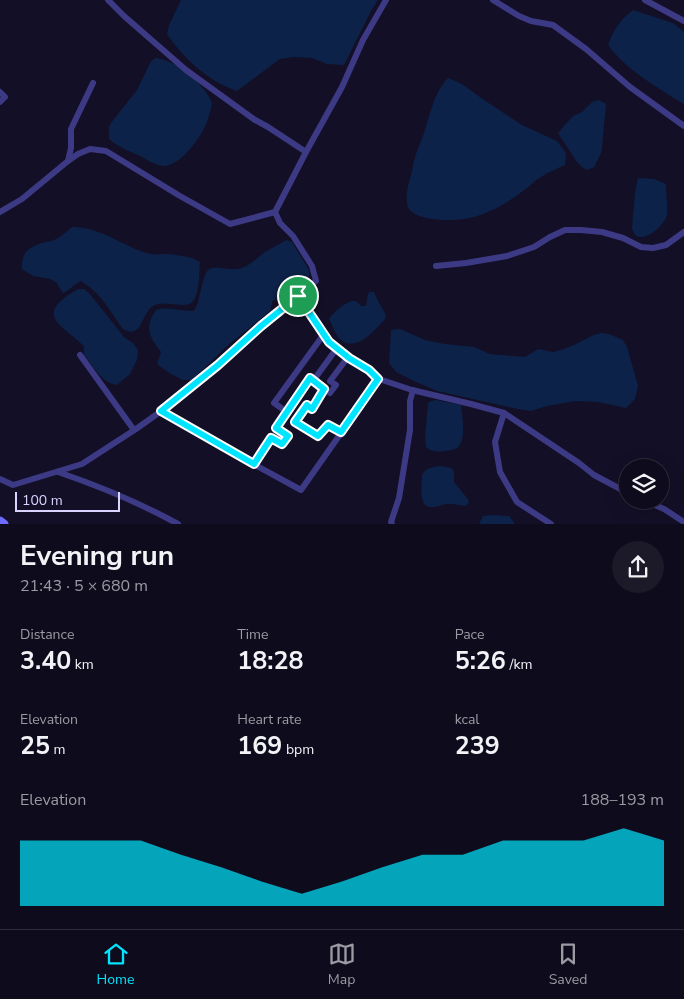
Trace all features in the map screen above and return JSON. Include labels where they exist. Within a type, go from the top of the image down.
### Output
[{"type":"street","points":[[108,0],[186,70],[256,120],[306,152]]},
{"type":"street","points":[[0,212],[22,199],[78,154],[90,149],[106,151],[230,224],[275,212],[342,87],[363,40],[386,0]]},
{"type":"street","points":[[493,0],[519,16],[553,25],[586,49],[630,87],[684,126]]},
{"type":"street","points":[[645,0],[684,21]]},
{"type":"street","points":[[68,161],[71,148],[71,129],[93,83]]},
{"type":"street","points":[[0,92],[5,97],[0,102]]},
{"type":"street","points":[[0,479],[13,485],[82,464],[161,411],[316,281],[312,266],[293,236],[280,223],[275,212]]},
{"type":"street","points":[[436,266],[507,256],[534,247],[565,230],[602,232],[623,238],[641,247],[653,248],[666,245],[684,232]]},
{"type":"street","points":[[298,296],[329,342],[369,370],[378,379],[413,390],[504,413],[580,462],[594,475],[619,488]]},
{"type":"street","points":[[287,412],[274,404],[324,334]]},
{"type":"street","points":[[313,380],[337,348]]},
{"type":"street","points":[[80,355],[134,430]]},
{"type":"street","points":[[254,464],[271,438],[282,444],[288,436],[276,428],[310,378],[330,393],[336,385],[330,381],[348,357]]},
{"type":"street","points":[[161,411],[301,490],[378,379]]},
{"type":"street","points":[[324,389],[312,409],[307,405],[295,422],[318,436],[328,425],[341,432]]},
{"type":"street","points":[[392,524],[399,498],[410,430],[410,401],[413,390]]},
{"type":"street","points":[[504,413],[495,442],[500,472],[517,502],[551,524]]},
{"type":"street","points":[[57,472],[151,510],[178,524]]},
{"type":"street","points":[[664,509],[684,522]]},
{"type":"street","points":[[0,521],[4,524]]},
{"type":"water","points":[[181,0],[378,0],[344,65],[327,64],[312,58],[294,57],[280,59],[237,91],[226,87],[198,68],[181,52],[167,34],[169,25]]},
{"type":"water","points":[[633,10],[673,23],[684,32],[684,104],[633,70],[608,45],[618,25]]},
{"type":"water","points":[[155,58],[172,63],[188,73],[202,87],[212,103],[207,122],[196,142],[178,160],[165,166],[120,147],[109,139],[111,123],[137,90],[150,63]]},
{"type":"water","points":[[448,78],[462,84],[522,125],[557,141],[566,153],[565,165],[536,180],[501,206],[478,216],[466,219],[441,220],[411,212],[408,206],[407,193],[415,157],[436,97]]},
{"type":"water","points":[[599,100],[606,104],[602,148],[594,167],[587,170],[577,162],[558,133],[573,116],[582,112],[592,102]]},
{"type":"water","points":[[638,178],[654,179],[666,184],[667,215],[665,220],[656,230],[644,237],[639,237],[635,234],[632,228]]},
{"type":"water","points":[[72,227],[102,233],[150,254],[179,255],[200,262],[194,300],[187,305],[163,303],[153,306],[149,309],[138,328],[130,331],[123,329],[100,297],[81,281],[63,293],[56,282],[33,276],[22,269],[23,258],[30,248],[55,240]]},
{"type":"water","points":[[286,240],[292,242],[309,270],[307,283],[291,295],[274,300],[270,311],[227,346],[192,380],[183,380],[157,364],[161,352],[153,341],[149,327],[156,310],[194,311],[208,270],[211,268],[238,269],[245,267],[265,252]]},
{"type":"water","points":[[78,289],[84,289],[89,293],[124,337],[133,343],[138,350],[137,360],[130,374],[117,385],[107,381],[99,374],[84,355],[84,346],[55,319],[54,312],[57,306],[64,298]]},
{"type":"water","points":[[370,292],[374,292],[386,315],[385,319],[359,342],[353,344],[341,340],[329,319],[340,307],[351,301],[361,306],[366,306]]},
{"type":"water","points":[[400,329],[425,340],[474,347],[490,354],[525,357],[538,349],[553,352],[574,345],[594,335],[601,333],[609,334],[623,340],[627,347],[638,386],[635,399],[626,408],[598,402],[576,401],[531,411],[437,391],[396,372],[389,363],[391,330]]},
{"type":"water","points":[[436,400],[461,405],[463,434],[460,445],[456,449],[437,451],[426,447],[428,403]]},
{"type":"water","points":[[440,466],[452,469],[454,482],[469,502],[466,506],[448,504],[432,507],[426,506],[424,503],[422,499],[422,475],[427,469]]},
{"type":"water","points":[[483,516],[509,516],[515,524],[479,524]]},
{"type":"route","points":[[298,296],[329,342],[349,358],[369,370],[378,379],[341,432],[328,425],[318,436],[295,422],[307,405],[312,409],[324,389],[310,378],[276,428],[288,436],[282,444],[271,438],[254,464],[161,411],[218,365],[298,296]]}]
